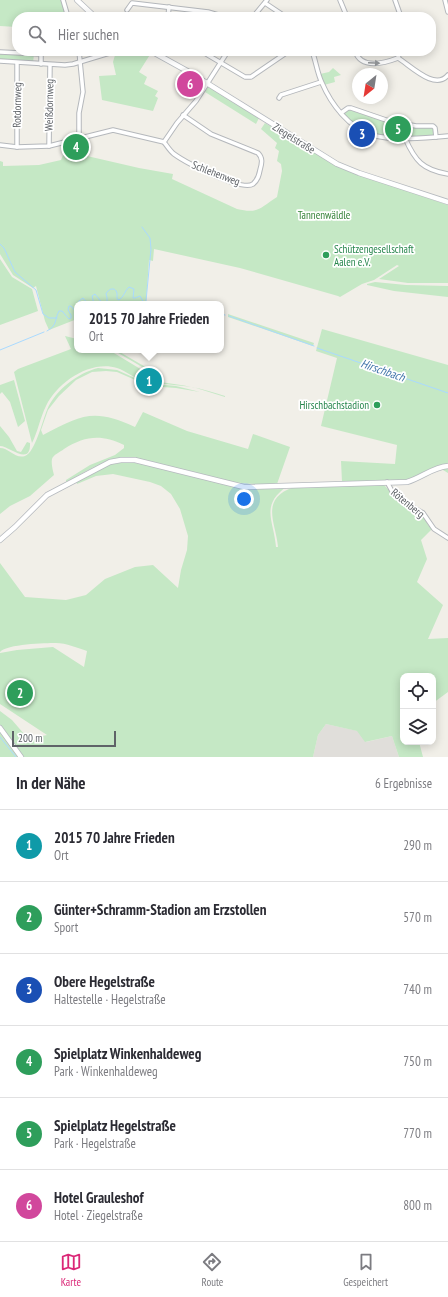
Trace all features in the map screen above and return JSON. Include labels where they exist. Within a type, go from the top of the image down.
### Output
[{"type":"street","points":[[63,0],[67,12]]},
{"type":"street","points":[[77,0],[90,12]]},
{"type":"street","points":[[340,0],[345,12]]},
{"type":"street","points":[[396,0],[400,12]]},
{"type":"street","points":[[445,0],[448,12]]},
{"type":"street","points":[[257,12],[266,1],[280,12]]},
{"type":"street","points":[[128,10],[132,3],[208,12]]},
{"type":"street","points":[[168,12],[169,7]]},
{"type":"street","points":[[0,52],[12,53]]},
{"type":"street","points":[[41,56],[41,64]]},
{"type":"street","points":[[79,139],[80,113],[83,98],[80,56]]},
{"type":"street","points":[[0,61],[50,65],[73,64],[98,56]]},
{"type":"street","name":"Ziegelstraße","points":[[160,56],[208,84],[337,164],[359,173],[448,202]]},
{"type":"street","points":[[209,56],[244,77],[251,77],[282,56]]},
{"type":"street","points":[[0,145],[17,147],[49,146],[113,130],[164,142],[208,84],[224,56]]},
{"type":"street","points":[[313,56],[321,82],[341,113],[360,130],[371,135],[405,138],[448,136]]},
{"type":"street","points":[[358,56],[360,59],[369,64],[379,64],[398,58],[427,78],[434,81],[441,81],[447,77],[448,82]]},
{"type":"street","name":"Rotdornweg","points":[[17,147],[18,63]]},
{"type":"street","name":"Weißdornweg","points":[[49,146],[50,65]]},
{"type":"street","points":[[279,98],[281,94],[321,82]]},
{"type":"street","points":[[341,113],[348,108],[351,108],[389,121],[416,126],[433,126],[435,128],[436,137]]},
{"type":"street","name":"Schlehenweg","points":[[164,142],[172,152],[180,158],[221,178],[248,185],[253,184],[258,179],[262,162],[261,156],[258,152],[211,134],[183,115]]},
{"type":"street","points":[[405,138],[411,153],[423,165],[430,170],[448,174]]},
{"type":"street","points":[[0,540],[47,495],[110,462],[121,460],[135,460],[244,486],[400,482],[413,480],[436,469],[448,466]]},
{"type":"street","name":"Rötenberg","points":[[387,482],[393,493],[404,503],[423,513],[434,529],[448,538]]},
{"type":"street","points":[[0,728],[21,757]]},
{"type":"shaded area","points":[[326,724],[358,731],[366,742],[392,736],[399,757],[313,757],[318,735]]},
{"type":"green space","points":[[0,0],[62,0],[66,12],[12,12],[12,27],[0,26]]},
{"type":"green space","points":[[0,53],[12,53],[12,56],[34,56],[33,63],[0,60]]},
{"type":"green space","points":[[115,56],[149,56],[139,72],[147,77],[144,84],[158,91],[155,96],[158,98],[153,111],[102,100],[99,76],[116,75],[113,62]]},
{"type":"green space","points":[[333,68],[341,75],[334,77],[335,82],[324,85],[320,74],[329,72]]},
{"type":"green space","points":[[208,86],[259,118],[256,124],[205,92]]},
{"type":"green space","points":[[348,108],[389,121],[433,126],[436,137],[382,137],[360,130],[341,113]]},
{"type":"green space","name":"Tannenwäldle","points":[[265,123],[339,167],[448,205],[448,283],[408,283],[379,279],[399,266],[397,265],[374,280],[362,284],[340,297],[240,268],[154,249],[153,261],[149,260],[146,301],[74,301],[74,320],[49,330],[45,321],[36,286],[33,288],[13,275],[0,254],[0,161],[3,162],[3,166],[39,165],[61,160],[64,153],[83,155],[78,150],[69,151],[67,144],[85,140],[87,156],[173,174],[172,179],[237,209],[250,211],[262,207],[277,197],[282,171],[281,164],[277,161],[279,151],[275,148],[277,143],[261,129]]},
{"type":"green space","points":[[0,259],[12,277],[32,289],[38,311],[0,325]]},
{"type":"green space","points":[[375,282],[406,285],[448,286],[448,297],[394,291],[367,285]]},
{"type":"green space","points":[[228,314],[314,343],[313,346],[228,317]]},
{"type":"green space","points":[[322,329],[448,365],[448,473],[443,470],[435,469],[408,480],[342,482],[341,461],[395,464],[397,445],[321,426],[337,358],[316,351]]},
{"type":"green space","points":[[65,336],[74,338],[74,353],[114,353],[147,373],[151,381],[143,381],[117,368],[107,366],[96,367],[76,375],[67,381],[51,397],[32,443],[14,372],[18,369],[71,349]]},
{"type":"green space","points":[[118,353],[121,353],[149,369],[156,382],[191,387],[155,383],[149,371]]},
{"type":"green space","points":[[98,368],[117,370],[146,383],[176,386],[200,392],[149,386],[117,372],[92,372],[76,380],[59,396],[48,410],[41,430],[43,435],[68,423],[88,416],[109,417],[135,427],[143,412],[187,431],[248,449],[253,434],[290,447],[277,484],[253,484],[229,481],[134,458],[119,458],[107,461],[66,482],[66,480],[90,465],[115,455],[124,448],[124,445],[116,441],[93,438],[79,441],[55,455],[52,461],[54,475],[30,496],[10,506],[0,514],[0,448],[21,457],[29,454],[47,410],[61,389],[75,378],[90,370]]},
{"type":"green space","points":[[14,380],[25,421],[18,427],[10,402],[2,392],[0,394],[0,385]]},
{"type":"green space","points":[[195,388],[216,393],[225,397]]},
{"type":"green space","points":[[0,426],[9,437],[17,451],[21,452],[27,442],[30,443],[27,454],[19,454],[0,446]]},
{"type":"green space","points":[[127,462],[143,464],[245,486],[286,487],[278,494],[271,507],[271,522],[276,547],[278,547],[273,521],[273,505],[276,498],[283,492],[294,487],[383,484],[393,494],[425,517],[428,525],[432,529],[421,540],[427,559],[417,582],[443,605],[428,639],[448,638],[448,692],[436,701],[436,673],[400,673],[400,745],[420,745],[423,757],[399,757],[392,736],[365,742],[357,731],[326,724],[318,735],[313,757],[0,757],[0,711],[12,720],[31,742],[38,737],[47,735],[0,704],[0,653],[53,647],[84,667],[87,651],[60,643],[51,643],[10,647],[0,652],[0,563],[25,597],[66,600],[86,595],[105,579],[135,567],[153,565],[178,588],[181,570],[187,550],[188,536],[180,509],[171,494],[161,486],[150,482],[113,474],[96,476],[77,484],[76,481],[111,464]]},
{"type":"waterway","points":[[142,227],[150,238],[151,249],[146,301]]},
{"type":"waterway","points":[[0,244],[4,248],[15,272],[36,290],[43,314],[49,318],[57,318]]},
{"type":"waterway","name":"Hirschbach","points":[[107,301],[106,294],[108,291],[112,289],[115,290],[117,293],[117,299],[119,300],[129,287],[134,289],[133,298],[140,296],[143,301]]},
{"type":"waterway","name":"Hirschbach","points":[[93,301],[92,296],[95,294],[101,301]]},
{"type":"waterway","name":"Hirschbach","points":[[79,301],[83,298],[86,301]]},
{"type":"waterway","name":"Hirschbach","points":[[47,331],[53,327],[59,311],[62,311],[69,319],[71,318],[68,310],[69,306],[74,310]]},
{"type":"waterway","name":"Hirschbach","points":[[229,316],[314,346]]},
{"type":"waterway","name":"Hirschbach","points":[[0,350],[44,332]]},
{"type":"waterway","name":"Hirschbach","points":[[317,348],[448,393]]},
{"type":"waterway","points":[[0,737],[16,757]]},
{"type":"place","name":"Hotel Grauleshof","points":[[190,84]]},
{"type":"place","name":"Spielplatz Hegelstraße","points":[[398,129]]},
{"type":"place","name":"Obere Hegelstraße","points":[[362,134]]},
{"type":"place","name":"Spielplatz Winkenhaldeweg","points":[[76,147]]},
{"type":"place","name":"Schützengesellschaft Aalen e.V.","points":[[326,255]]},
{"type":"place","name":"2015 70 Jahre Frieden","points":[[149,381]]},
{"type":"place","name":"Hirschbachstadion","points":[[377,405]]},
{"type":"place","name":"Günter+Schramm-Stadion am Erzstollen","points":[[20,693]]}]
